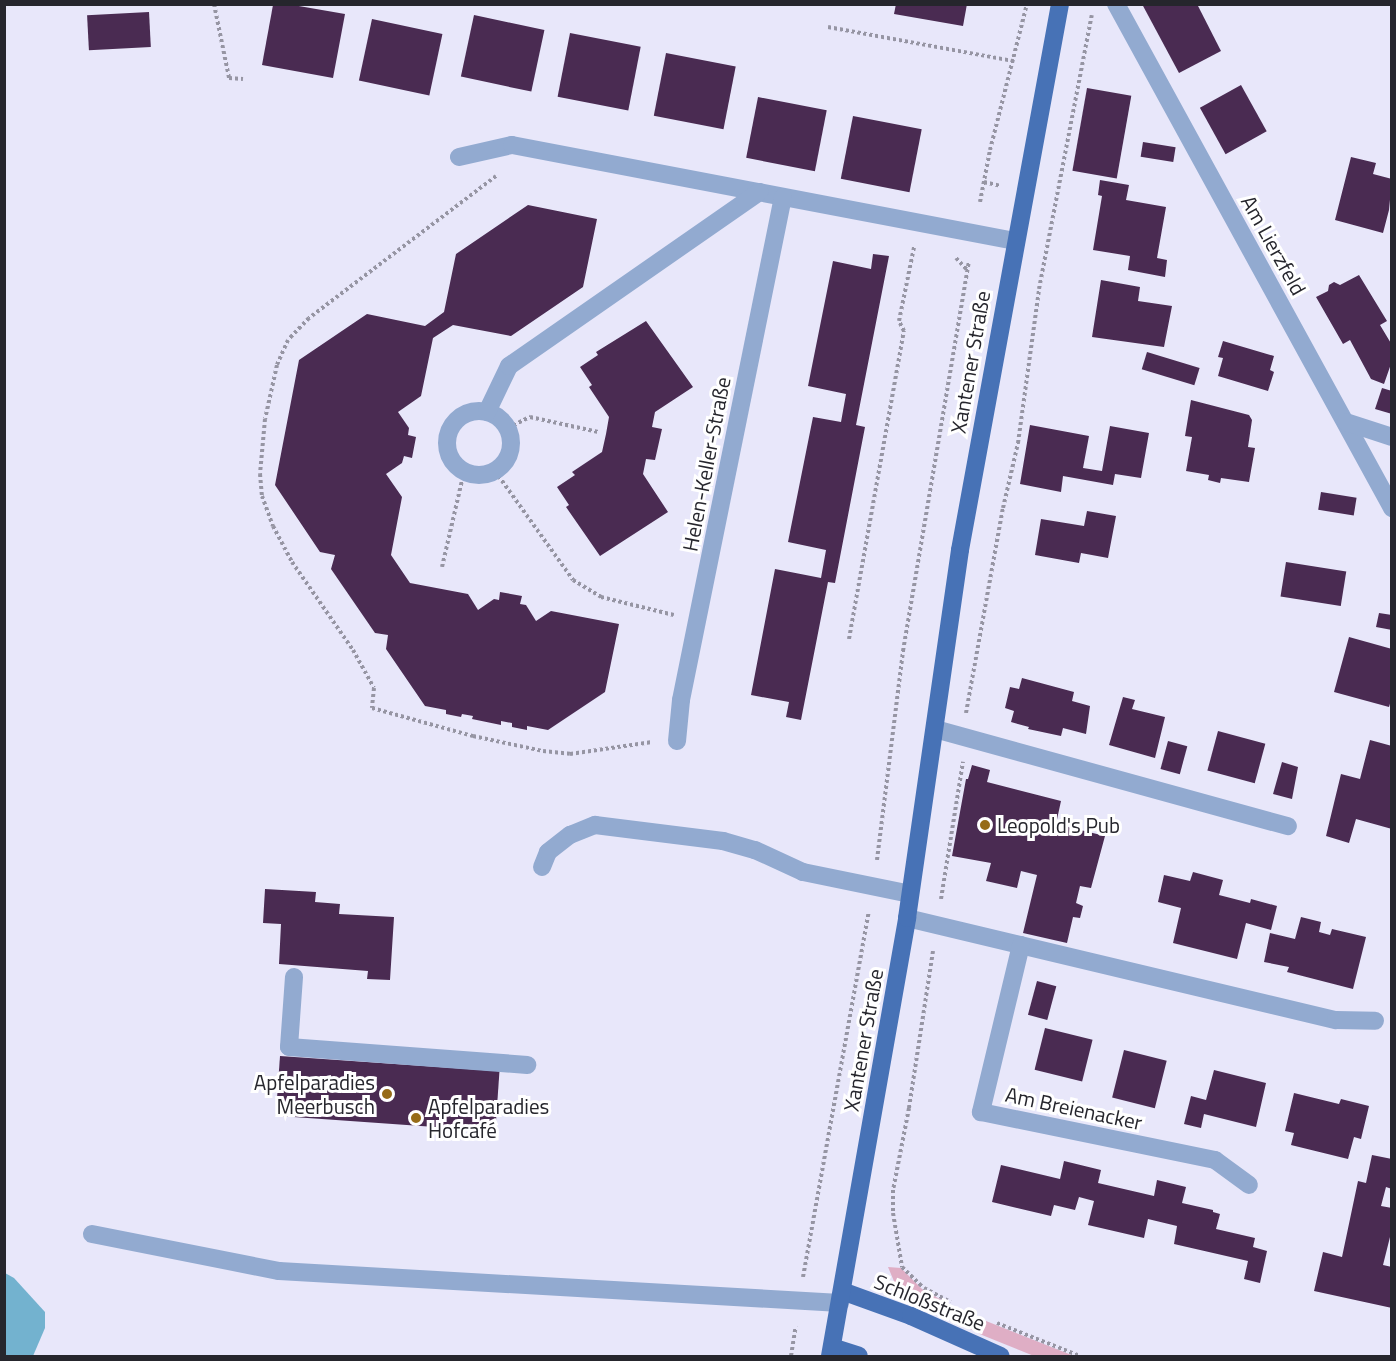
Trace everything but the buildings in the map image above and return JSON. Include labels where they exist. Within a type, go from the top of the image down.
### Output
[{"type":"main road","name":"Xantener Straße","points":[[831,1352],[907,918],[960,550],[1060,4]]},
{"type":"main road","name":"Schloßstraße","points":[[841,1297],[911,1316],[1001,1356]]},
{"type":"main road","points":[[831,1352],[859,1356]]},
{"type":"street","name":"Am Lierzfeld","points":[[1116,4],[1392,508]]},
{"type":"street","points":[[459,157],[512,145],[1015,241]]},
{"type":"street","points":[[486,412],[509,366],[759,192]]},
{"type":"street","name":"Helen-Keller-Straße","points":[[677,741],[681,700],[783,197]]},
{"type":"street","points":[[470,412],[486,412],[503,422],[508,429],[511,441],[510,454],[495,471],[477,475],[464,472],[455,464],[448,451],[448,436],[460,417],[470,412]]},
{"type":"street","points":[[1346,422],[1392,437]]},
{"type":"street","points":[[935,729],[1288,826]]},
{"type":"street","points":[[542,867],[548,852],[570,835],[595,825],[723,841],[755,850],[803,872],[910,894]]},
{"type":"street","points":[[907,918],[1336,1020],[1375,1021]]},
{"type":"street","name":"Am Breienacker","points":[[1021,945],[981,1112],[1215,1160],[1249,1185]]},
{"type":"street","points":[[294,977],[289,1047],[527,1065]]},
{"type":"street","points":[[92,1234],[279,1270],[841,1297]]},
{"type":"path","points":[[214,4],[229,78],[243,79]]},
{"type":"path","points":[[980,202],[990,150],[1027,4]]},
{"type":"path","points":[[952,1304],[924,1288],[902,1267],[893,1213],[893,1190],[907,1119],[960,787],[965,747],[963,737],[1002,508],[1018,443],[1039,289],[1059,198],[1094,4]]},
{"type":"path","points":[[828,27],[1014,61]]},
{"type":"path","points":[[512,145],[508,167],[309,318],[288,340],[277,365],[265,419],[260,474],[262,496],[273,526],[292,562],[353,650],[374,688],[372,708],[473,736],[570,754],[618,748],[632,743],[677,741]]},
{"type":"path","points":[[849,639],[904,331],[899,321],[915,243]]},
{"type":"path","points":[[807,1245],[874,888],[903,651],[969,262]]},
{"type":"path","points":[[508,429],[530,417],[598,432]]},
{"type":"path","points":[[495,471],[573,580],[601,597],[697,620]]},
{"type":"path","points":[[442,567],[464,472]]},
{"type":"path","points":[[994,1322],[1080,1356]]},
{"type":"shaded area","points":[[888,1267],[901,1268],[922,1289],[961,1311],[1074,1356],[1034,1356],[982,1335],[913,1300],[896,1286]]},
{"type":"water","points":[[5,1273],[14,1278],[45,1312],[45,1328],[33,1356],[5,1356]]},
{"type":"place","name":"Leopold's Pub","points":[[985,825]]},
{"type":"place","name":"Apfelparadies Meerbusch","points":[[387,1094]]},
{"type":"place","name":"Apfelparadies Hofcafé","points":[[416,1118]]}]
